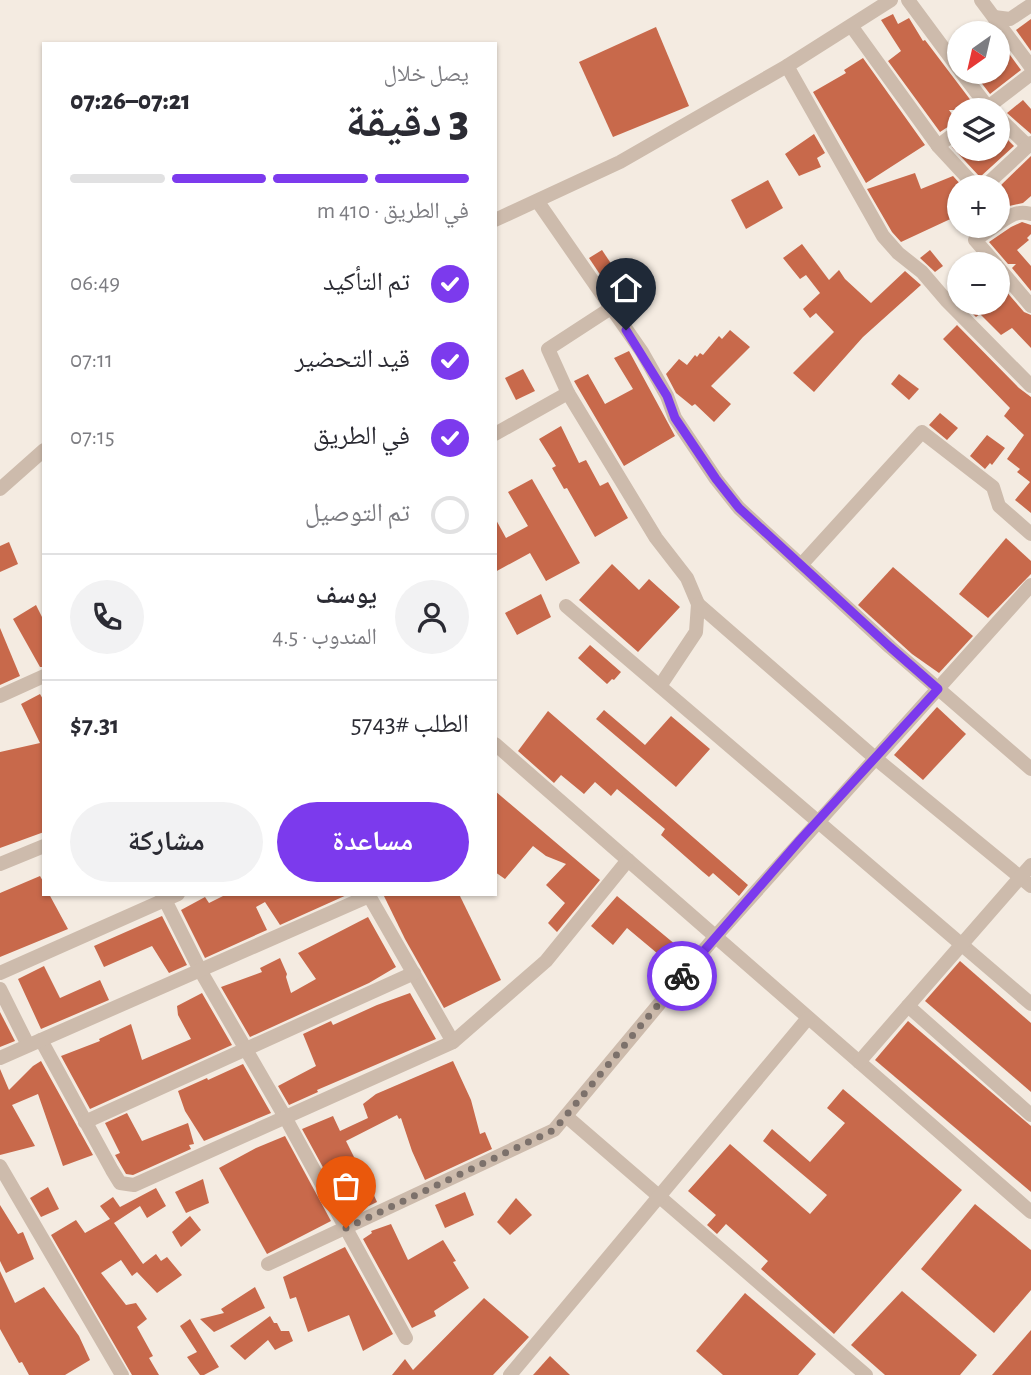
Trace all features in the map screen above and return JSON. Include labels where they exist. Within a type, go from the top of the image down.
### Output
[{"type":"street","points":[[497,219],[620,162],[787,66],[891,0]]},
{"type":"street","points":[[908,0],[947,52]]},
{"type":"street","points":[[981,0],[1031,67]]},
{"type":"street","points":[[994,17],[1010,19],[1031,5]]},
{"type":"street","points":[[852,27],[938,146],[965,175]]},
{"type":"street","points":[[787,66],[883,236],[898,253],[922,271],[946,300],[1031,386]]},
{"type":"street","points":[[1004,98],[1031,74]]},
{"type":"street","points":[[997,175],[1029,144],[1010,128]]},
{"type":"street","points":[[938,146],[947,139]]},
{"type":"street","points":[[538,202],[642,352],[667,396],[675,418],[739,508],[938,689],[1031,769]]},
{"type":"street","points":[[1010,216],[1022,212],[1031,214]]},
{"type":"street","points":[[977,238],[975,240],[986,252]]},
{"type":"street","points":[[1010,281],[1031,306]]},
{"type":"street","points":[[611,307],[548,349],[568,393],[656,538],[687,578],[698,604],[875,758],[1026,882]]},
{"type":"street","points":[[497,433],[568,393]]},
{"type":"street","points":[[801,565],[922,432],[993,487],[999,506],[1030,530]]},
{"type":"street","points":[[0,489],[42,452]]},
{"type":"street","points":[[268,1264],[554,1130],[715,937],[1031,585]]},
{"type":"street","points":[[660,686],[696,632],[698,604]]},
{"type":"street","points":[[566,606],[1031,1004]]},
{"type":"street","points":[[0,696],[42,677]]},
{"type":"street","points":[[497,746],[1031,1212]]},
{"type":"street","points":[[0,864],[42,847]]},
{"type":"street","points":[[0,989],[85,1122],[120,1183],[134,1185],[453,1042],[546,961],[628,860]]},
{"type":"street","points":[[859,1062],[961,945],[1026,882],[1031,865]]},
{"type":"street","points":[[0,973],[168,896],[200,970],[285,1117],[406,1338]]},
{"type":"street","points":[[0,1058],[366,896]]},
{"type":"street","points":[[369,896],[453,1042]]},
{"type":"street","points":[[85,1122],[414,973]]},
{"type":"street","points":[[908,1006],[1031,1115]]},
{"type":"street","points":[[510,1375],[808,1018]]},
{"type":"street","points":[[566,1116],[866,1375]]},
{"type":"street","points":[[0,1166],[122,1375]]},
{"type":"building","points":[[893,14],[898,24],[909,18],[923,41],[925,40],[947,69],[947,84],[958,84],[969,98],[947,98],[947,127],[940,132],[888,61],[901,51],[881,20]]},
{"type":"building","points":[[1031,19],[1031,51],[1016,30]]},
{"type":"building","points":[[656,27],[689,106],[613,137],[579,62]]},
{"type":"building","points":[[1010,55],[1021,70],[1010,79]]},
{"type":"building","points":[[863,58],[925,145],[866,183],[813,92],[846,73],[844,70]]},
{"type":"building","points":[[982,84],[1003,84],[990,94]]},
{"type":"building","points":[[1023,100],[1031,109],[1031,134],[1010,116],[1010,111]]},
{"type":"building","points":[[814,134],[825,153],[817,158],[821,167],[799,176],[785,154]]},
{"type":"building","points":[[1031,156],[1031,196],[1023,203],[1010,206],[1010,176]]},
{"type":"building","points":[[965,161],[998,161],[982,175],[978,175]]},
{"type":"building","points":[[915,173],[921,189],[947,178],[947,221],[901,242],[892,232],[867,189]]},
{"type":"building","points":[[768,180],[783,208],[746,229],[731,200]]},
{"type":"building","points":[[1022,222],[1031,225],[1031,234],[1027,238],[1029,240],[1017,250],[1031,266],[1031,291],[1012,268],[1016,264],[1010,264],[1010,252],[998,252],[989,242],[995,238],[1010,238],[1011,227]]},
{"type":"building","points":[[802,244],[829,280],[839,270],[871,303],[905,271],[921,285],[863,337],[814,392],[793,373],[834,332],[816,313],[810,318],[803,309],[820,293],[806,275],[800,279],[783,258]]},
{"type":"building","points":[[602,250],[618,274],[605,282],[589,258]]},
{"type":"building","points":[[930,250],[943,266],[935,272],[920,258]]},
{"type":"building","points":[[1010,296],[1024,312],[1031,315],[1031,348],[1012,328],[1001,335],[981,315],[1010,315]]},
{"type":"building","points":[[957,325],[1031,397],[1031,513],[1015,500],[1030,482],[1017,472],[1020,469],[1007,459],[1024,435],[1004,416],[1010,408],[943,339]]},
{"type":"building","points":[[730,330],[750,347],[711,386],[731,404],[714,422],[695,404],[692,406],[676,393],[666,374],[679,359],[687,365],[695,355],[703,355],[719,336],[722,339]]},
{"type":"building","points":[[629,351],[675,436],[624,466],[574,381],[588,374],[605,404],[633,389],[614,358]]},
{"type":"building","points":[[523,369],[535,391],[516,400],[505,378]]},
{"type":"building","points":[[899,374],[919,389],[909,400],[891,384]]},
{"type":"building","points":[[940,413],[958,428],[947,440],[929,425]]},
{"type":"building","points":[[561,426],[579,463],[586,460],[600,486],[608,482],[628,518],[595,537],[567,488],[564,489],[552,468],[556,466],[539,439]]},
{"type":"building","points":[[987,435],[1005,448],[992,465],[990,463],[985,469],[970,456]]},
{"type":"building","points":[[532,479],[580,563],[546,581],[530,553],[497,571],[497,522],[506,538],[528,526],[508,492]]},
{"type":"building","points":[[1006,538],[1031,561],[1031,574],[988,618],[959,594]]},
{"type":"building","points":[[9,542],[18,564],[0,572],[0,546]]},
{"type":"building","points":[[612,564],[639,590],[649,579],[680,607],[638,652],[579,600]]},
{"type":"building","points":[[893,567],[973,636],[939,673],[912,654],[858,605]]},
{"type":"building","points":[[541,594],[551,617],[517,635],[505,613]]},
{"type":"building","points":[[36,605],[42,617],[42,667],[40,667],[13,619]]},
{"type":"building","points":[[0,628],[20,676],[0,685]]},
{"type":"building","points":[[590,645],[621,672],[607,684],[578,658]]},
{"type":"building","points":[[40,694],[42,698],[42,833],[0,848],[0,752],[40,743],[21,704]]},
{"type":"building","points":[[937,707],[966,734],[923,780],[894,755]]},
{"type":"building","points":[[604,710],[645,745],[671,716],[710,749],[676,787],[596,719]]},
{"type":"building","points":[[548,711],[748,885],[739,896],[713,873],[709,877],[703,872],[661,835],[665,829],[617,789],[611,796],[595,782],[584,794],[561,775],[554,783],[518,751]]},
{"type":"building","points":[[497,793],[600,880],[557,932],[548,923],[565,903],[546,885],[566,864],[546,856],[533,846],[505,879],[497,873]]},
{"type":"building","points":[[40,876],[42,896],[50,896],[68,929],[0,957],[0,893]]},
{"type":"building","points":[[223,896],[345,896],[280,925],[265,902],[256,907],[267,930],[205,958],[181,910],[205,897],[209,903]]},
{"type":"building","points":[[384,896],[460,896],[501,980],[444,1008]]},
{"type":"building","points":[[617,896],[688,955],[676,969],[627,928],[613,945],[591,926]]},
{"type":"building","points":[[162,916],[187,965],[169,973],[152,946],[104,967],[94,946]]},
{"type":"building","points":[[368,917],[396,967],[369,983],[250,1037],[221,987],[262,972],[260,968],[280,958],[291,993],[316,979],[298,953]]},
{"type":"building","points":[[960,961],[1031,1023],[1031,1092],[925,1001]]},
{"type":"building","points":[[44,966],[60,998],[100,980],[109,1000],[41,1029],[18,979]]},
{"type":"building","points":[[202,993],[232,1045],[90,1109],[61,1056],[100,1041],[99,1039],[131,1024],[142,1060],[191,1039],[178,1015],[177,1006]]},
{"type":"building","points":[[410,993],[436,1039],[317,1090],[318,1092],[289,1105],[278,1086],[316,1066],[303,1034],[331,1021],[333,1025]]},
{"type":"building","points":[[0,1012],[15,1041],[0,1047]]},
{"type":"building","points":[[908,1021],[1031,1126],[1031,1192],[875,1060]]},
{"type":"building","points":[[41,1061],[93,1155],[63,1166],[38,1094],[12,1105],[35,1146],[0,1155],[0,1069],[9,1090]]},
{"type":"building","points":[[453,1061],[471,1100],[480,1134],[485,1132],[492,1149],[425,1180],[401,1118],[397,1115],[346,1141],[355,1159],[325,1171],[302,1129],[333,1116],[340,1131],[368,1118],[363,1104],[376,1094]]},
{"type":"building","points":[[243,1064],[271,1113],[204,1141],[185,1111],[178,1091]]},
{"type":"building","points":[[843,1089],[962,1190],[834,1334],[761,1269],[768,1261],[726,1224],[717,1234],[707,1225],[716,1215],[688,1191],[730,1144],[810,1214],[827,1195],[763,1141],[772,1129],[810,1162],[845,1123],[827,1108]]},
{"type":"building","points":[[127,1113],[142,1141],[188,1123],[194,1144],[189,1145],[191,1149],[133,1175],[126,1174],[115,1155],[120,1153],[105,1123]]},
{"type":"building","points":[[285,1136],[331,1221],[267,1254],[219,1168]]},
{"type":"building","points":[[203,1179],[209,1203],[186,1213],[175,1192]]},
{"type":"building","points":[[368,1182],[377,1202],[350,1215],[339,1196]]},
{"type":"building","points":[[48,1187],[59,1209],[41,1217],[30,1198]]},
{"type":"building","points":[[156,1188],[166,1206],[147,1218],[140,1206],[114,1223],[143,1264],[156,1254],[161,1261],[167,1257],[182,1275],[157,1293],[137,1272],[132,1276],[121,1260],[101,1273],[126,1305],[136,1303],[147,1319],[137,1327],[153,1356],[149,1358],[159,1375],[132,1375],[51,1235],[76,1220],[85,1233],[110,1219],[100,1206],[113,1197],[120,1207]]},
{"type":"building","points":[[465,1192],[474,1215],[445,1228],[435,1205]]},
{"type":"building","points":[[516,1198],[532,1215],[510,1235],[497,1222]]},
{"type":"building","points":[[975,1204],[1031,1250],[1031,1290],[994,1333],[921,1269]]},
{"type":"building","points":[[0,1205],[18,1234],[23,1232],[34,1259],[6,1273],[0,1261]]},
{"type":"building","points":[[190,1216],[201,1230],[181,1247],[172,1232]]},
{"type":"building","points":[[391,1224],[408,1260],[443,1240],[469,1288],[434,1311],[436,1316],[412,1328],[363,1239],[372,1233],[371,1231]]},
{"type":"building","points":[[345,1247],[393,1334],[363,1351],[349,1315],[308,1332],[296,1297],[290,1299],[283,1277]]},
{"type":"building","points":[[0,1271],[15,1303],[44,1287],[79,1336],[90,1360],[65,1375],[29,1375],[0,1329]]},
{"type":"building","points":[[255,1287],[265,1308],[214,1332],[200,1319],[224,1313],[221,1309]]},
{"type":"building","points":[[902,1291],[977,1355],[960,1375],[885,1375],[851,1345]]},
{"type":"building","points":[[745,1293],[816,1354],[798,1375],[723,1375],[696,1351]]},
{"type":"building","points":[[484,1298],[529,1337],[493,1375],[392,1375],[405,1359],[413,1370]]},
{"type":"building","points":[[270,1316],[281,1331],[289,1331],[293,1341],[275,1350],[268,1340],[245,1360],[230,1346]]},
{"type":"building","points":[[190,1319],[219,1367],[204,1375],[200,1375],[187,1357],[197,1352],[180,1326]]},
{"type":"building","points":[[1031,1330],[1031,1375],[992,1375]]},
{"type":"building","points":[[550,1356],[570,1375],[533,1375]]},
{"type":"way so far","points":[[346,1228],[554,1130],[682,976]]},
{"type":"route","points":[[626,330],[667,396],[675,418],[739,508],[938,689],[800,840],[682,976]]}]
